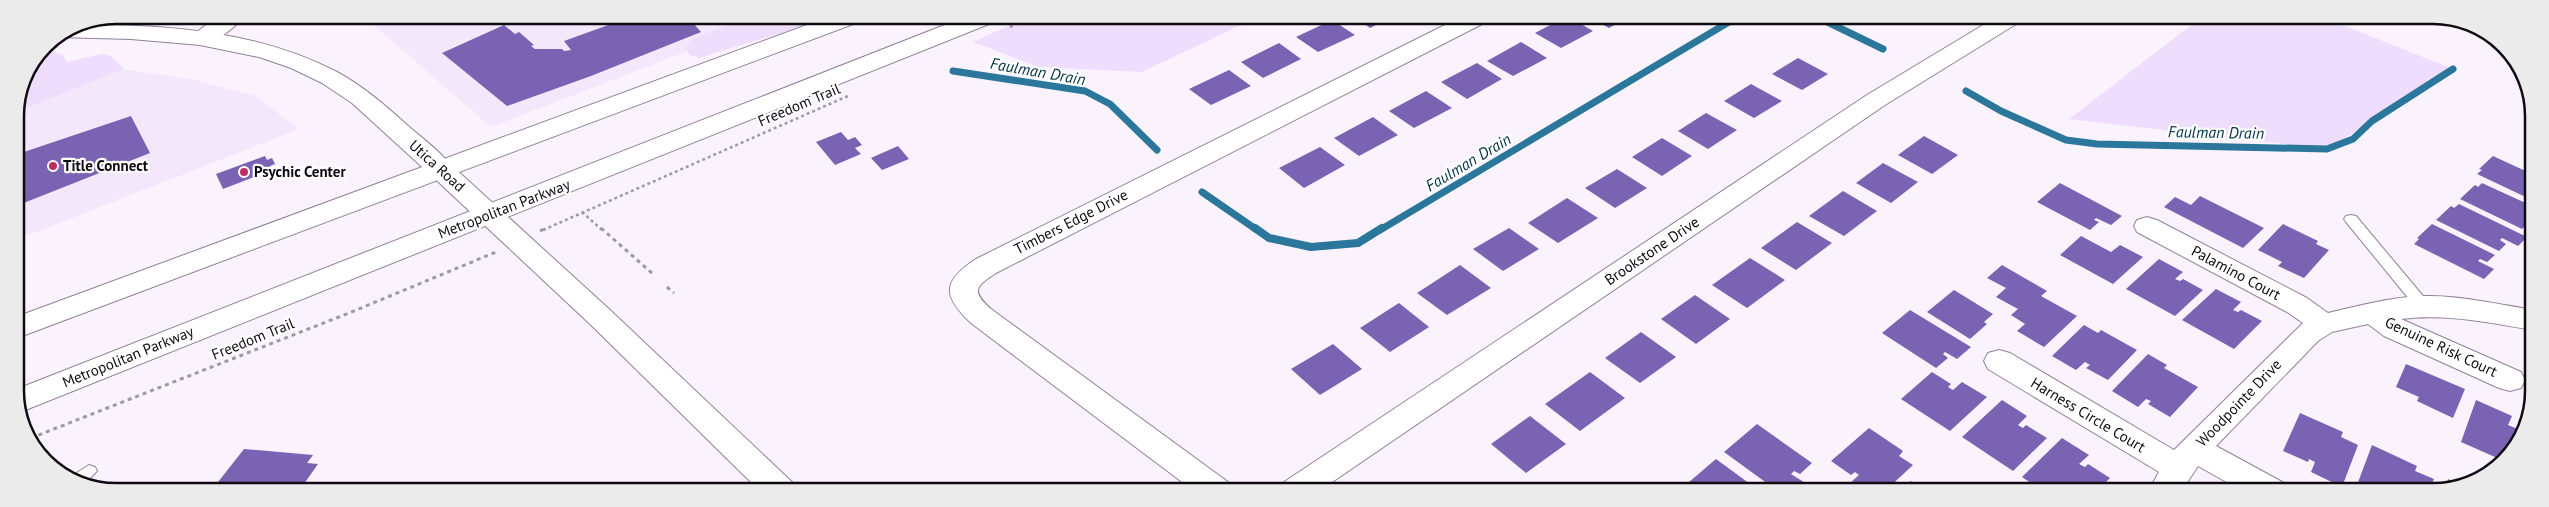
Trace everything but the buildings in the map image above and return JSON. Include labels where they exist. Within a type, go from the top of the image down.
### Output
[{"type":"street","points":[[202,38],[221,24]]},
{"type":"street","points":[[24,325],[832,24]]},
{"type":"street","name":"Metropolitan Parkway","points":[[25,398],[491,214],[993,24]]},
{"type":"street","name":"Timbers Edge Drive","points":[[1199,483],[981,316],[966,302],[962,288],[969,277],[986,266],[1464,24]]},
{"type":"street","name":"Brookstone Drive","points":[[1308,483],[1876,100],[2000,24]]},
{"type":"street","name":"Utica Road","points":[[78,32],[127,32],[202,38],[263,51],[298,63],[331,79],[369,104],[491,214],[773,483]]},
{"type":"street","name":"Palamino Court","points":[[2147,226],[2297,305],[2324,324]]},
{"type":"street","points":[[2324,324],[2373,313],[2423,306],[2480,311],[2525,319]]},
{"type":"street","name":"Genuine Risk Court","points":[[2373,313],[2394,329],[2510,380]]},
{"type":"street","name":"Woodpointe Drive","points":[[2179,470],[2303,338],[2324,324]]},
{"type":"street","name":"Harness Circle Court","points":[[1999,361],[2179,470],[2235,483]]},
{"type":"lane","points":[[2351,219],[2423,306]]},
{"type":"path","name":"Freedom Trail","points":[[571,217],[855,93]]},
{"type":"path","points":[[582,212],[653,274]]},
{"type":"path","name":"Freedom Trail","points":[[36,437],[482,258]]},
{"type":"path","points":[[667,287],[674,293]]},
{"type":"shaded area","points":[[372,24],[758,24],[491,127]]},
{"type":"shaded area","points":[[730,24],[805,24],[699,58],[690,55],[686,49],[691,40]]},
{"type":"shaded area","points":[[1012,24],[1243,24],[1142,72],[1038,67],[973,42]]},
{"type":"shaded area","points":[[2193,24],[2340,24],[2453,69],[2327,149],[2069,119]]},
{"type":"shaded area","points":[[51,51],[62,54],[67,62],[102,54],[111,56],[124,69],[25,109],[31,80],[39,65]]},
{"type":"shaded area","points":[[124,69],[194,80],[255,96],[299,129],[24,237],[25,109]]},
{"type":"waterway","name":"Faulman Drain","points":[[1380,230],[1726,24]]},
{"type":"waterway","name":"Faulman Drain","points":[[1831,24],[1883,49]]},
{"type":"waterway","name":"Faulman Drain","points":[[1966,91],[2001,111],[2066,140],[2097,144],[2327,149],[2353,139],[2372,121],[2453,69]]},
{"type":"waterway","name":"Faulman Drain","points":[[953,71],[1085,91],[1110,104],[1157,150]]},
{"type":"waterway","name":"Faulman Drain","points":[[1202,192],[1257,230]]},
{"type":"waterway","name":"Faulman Drain","points":[[1255,228],[1269,238],[1311,247],[1358,243],[1382,228]]},
{"type":"place","name":"Title Connect","points":[[53,166]]},
{"type":"place","name":"Psychic Center","points":[[244,172]]}]
